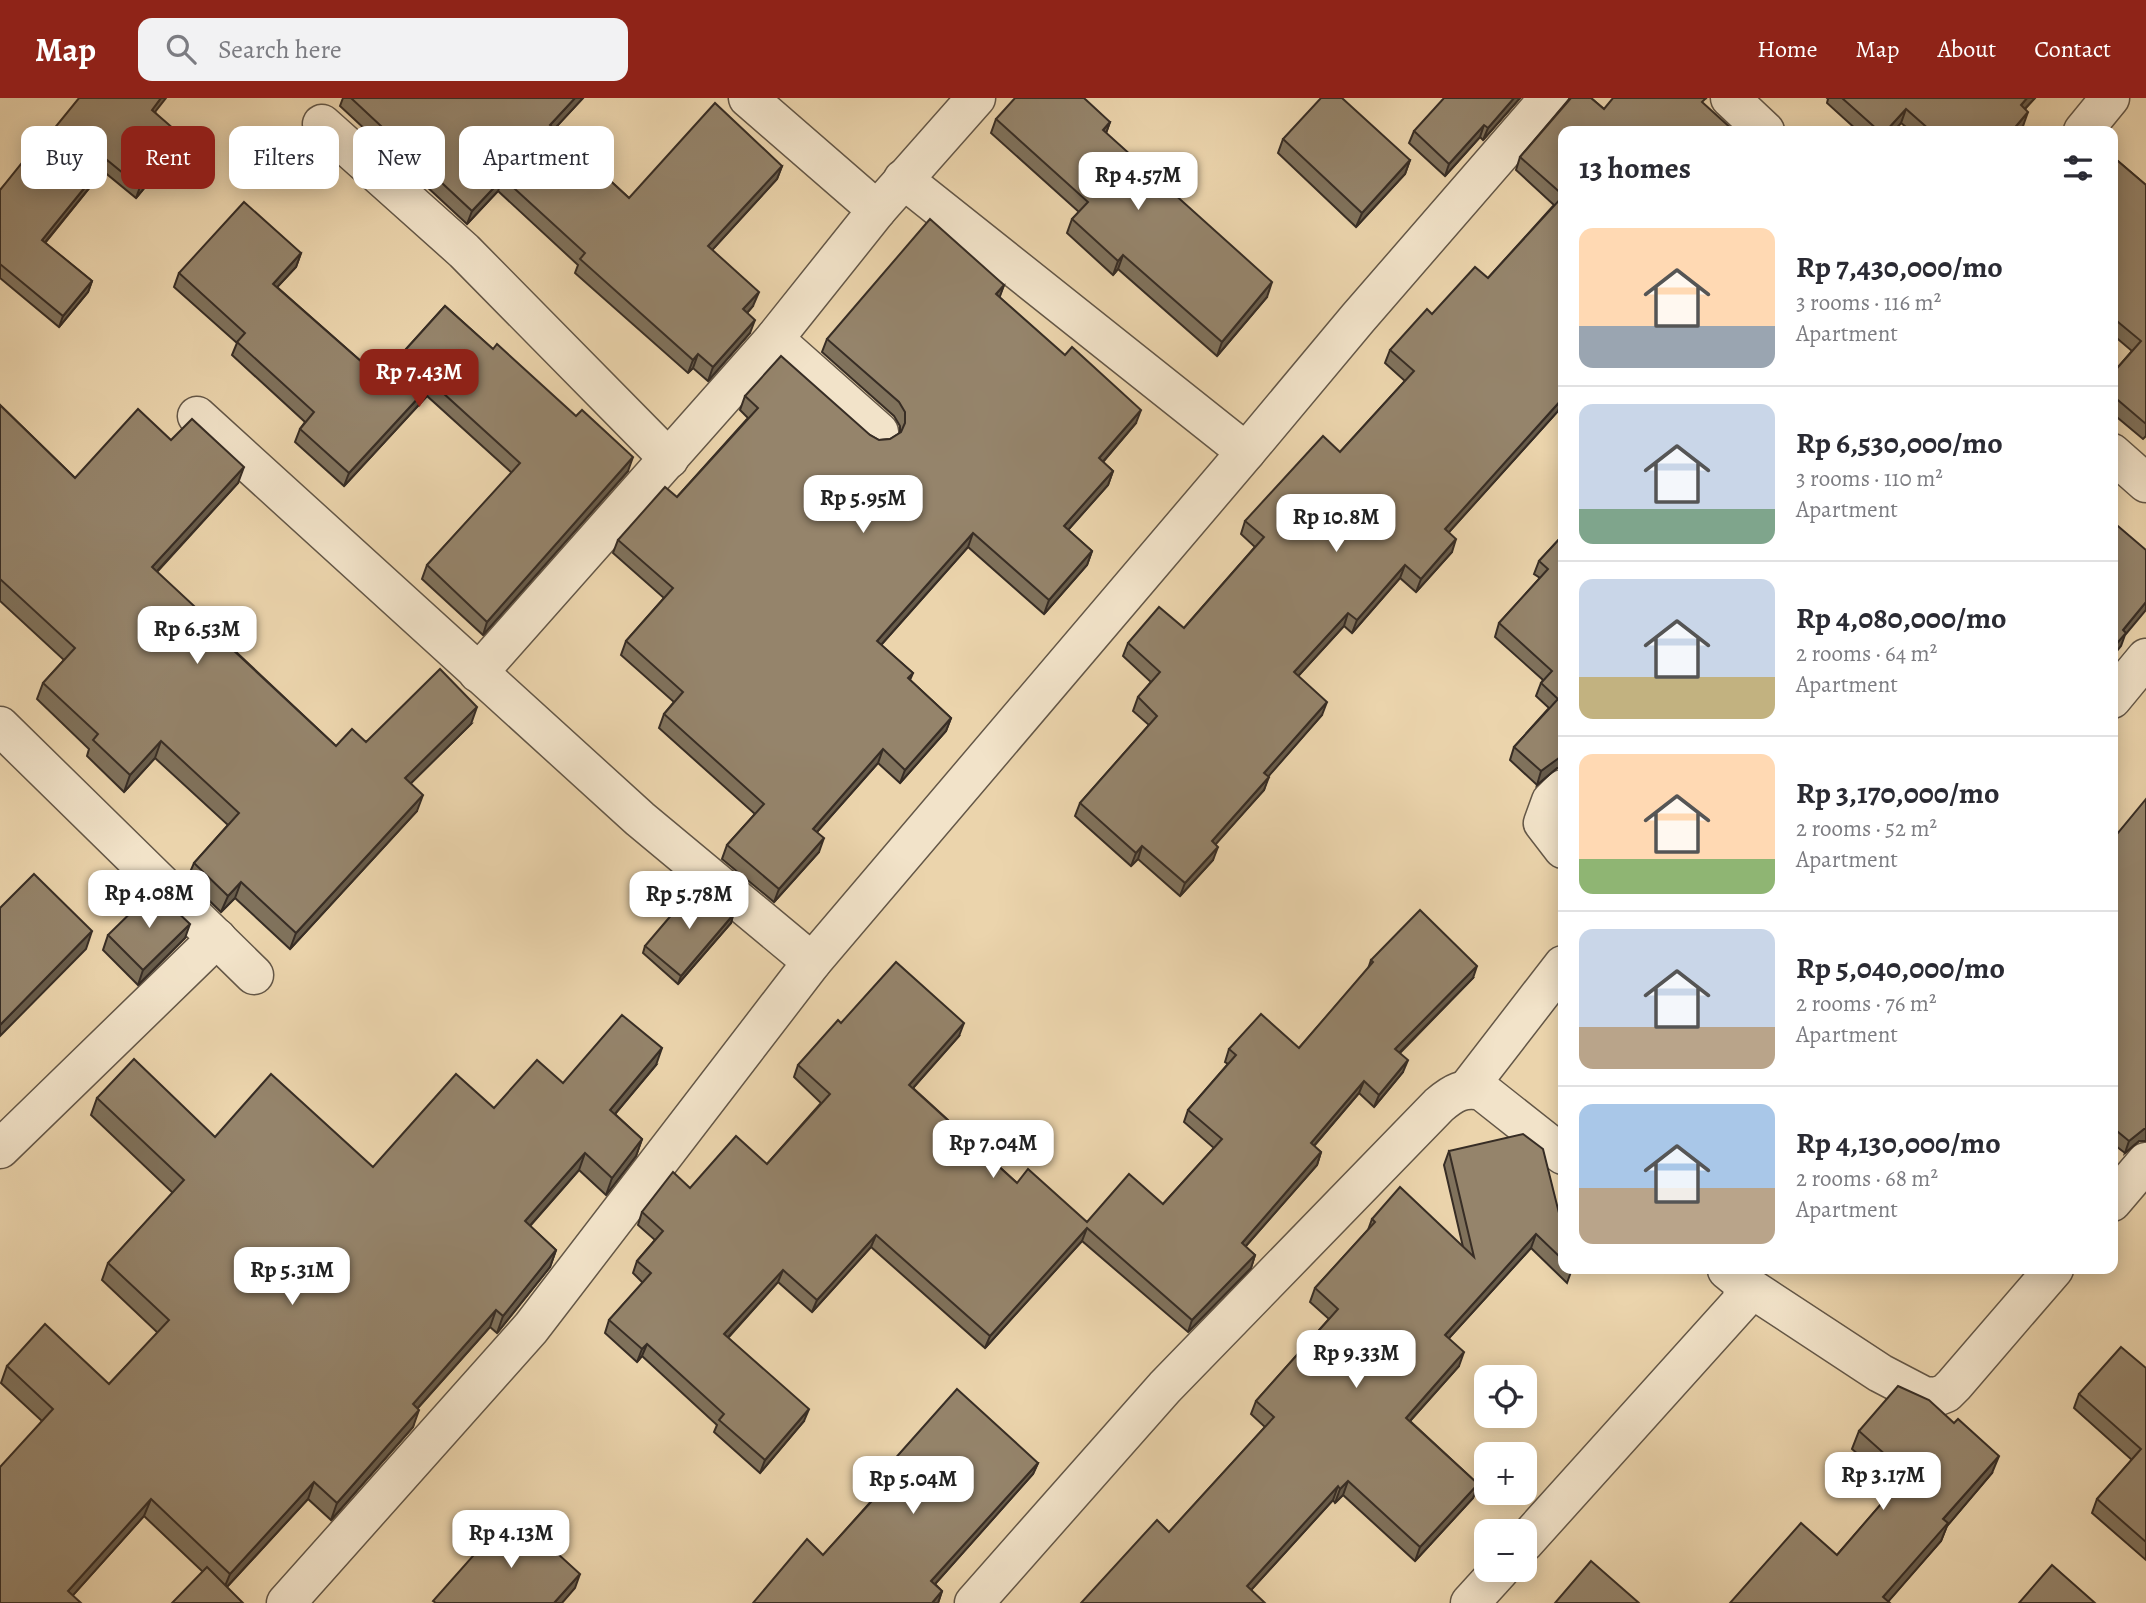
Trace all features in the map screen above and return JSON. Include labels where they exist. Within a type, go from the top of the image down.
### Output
[{"type":"street","points":[[748,98],[877,210]]},
{"type":"street","points":[[478,673],[774,339],[877,210],[976,98]]},
{"type":"street","points":[[286,1603],[531,1328],[812,962],[1358,318],[1549,98]]},
{"type":"street","points":[[1730,98],[1760,126]]},
{"type":"street","points":[[2087,126],[2110,98]]},
{"type":"street","points":[[322,124],[464,251],[670,459]]},
{"type":"street","points":[[904,179],[1247,452]]},
{"type":"street","points":[[774,339],[878,432]]},
{"type":"street","points":[[197,416],[640,819],[812,962]]},
{"type":"street","points":[[2118,458],[2146,484]]},
{"type":"street","points":[[2118,692],[2146,658]]},
{"type":"street","points":[[0,726],[254,975]]},
{"type":"street","points":[[1558,794],[1551,801],[1543,822],[1558,842]]},
{"type":"street","points":[[0,1149],[217,938]]},
{"type":"street","points":[[974,1603],[1165,1387],[1439,1105],[1452,1094],[1468,1088],[1558,971]]},
{"type":"street","points":[[1468,1088],[1482,1091],[1558,1151]]},
{"type":"street","points":[[2118,1195],[2146,1163]]},
{"type":"street","points":[[1734,1276],[1880,1373],[1924,1396],[1936,1397],[1954,1385],[2050,1274]]},
{"type":"street","points":[[1537,1529],[1742,1301],[1734,1276]]},
{"type":"street","points":[[1471,1603],[1489,1582]]},
{"type":"building","points":[[79,98],[161,98],[152,110],[170,126],[121,126],[121,171],[107,160],[107,126],[56,126]]},
{"type":"building","points":[[351,98],[575,98],[551,126],[459,126],[459,189],[493,189],[472,211],[445,186],[445,126],[381,126]]},
{"type":"building","points":[[1015,98],[1084,98],[1110,122],[1103,130],[1272,282],[1222,342],[1123,255],[1118,261],[1072,219],[1088,202],[996,119]]},
{"type":"building","points":[[1321,98],[1342,98],[1410,160],[1362,213],[1283,139]]},
{"type":"building","points":[[1444,98],[1514,98],[1488,128],[1484,125],[1449,164],[1414,131]]},
{"type":"building","points":[[1571,98],[1591,98],[1604,109],[1613,98],[1706,98],[1702,102],[1728,126],[1558,126],[1558,191],[1520,157]]},
{"type":"building","points":[[1842,98],[2027,98],[2021,105],[2028,112],[2016,126],[1925,126],[1906,109],[1891,126],[1873,126]]},
{"type":"building","points":[[715,103],[782,166],[708,246],[759,292],[743,309],[755,320],[713,367],[698,354],[693,360],[580,259],[585,253],[515,189],[614,189],[614,184],[629,198]]},
{"type":"building","points":[[2118,161],[2146,185],[2146,424],[2118,400],[2118,367],[2141,341],[2118,322]]},
{"type":"building","points":[[21,164],[21,189],[83,189],[42,240],[92,281],[63,316],[0,264],[0,190]]},
{"type":"building","points":[[1558,201],[1558,404],[1445,529],[1456,539],[1421,579],[1405,565],[1357,620],[1348,613],[1294,672],[1327,702],[1264,773],[1269,777],[1212,841],[1218,847],[1185,883],[1142,846],[1136,853],[1080,803],[1157,716],[1138,697],[1160,672],[1128,643],[1159,607],[1184,628],[1264,537],[1245,521],[1323,436],[1340,452],[1414,371],[1390,350],[1427,309],[1432,314],[1475,267],[1488,278]]},
{"type":"building","points":[[244,202],[301,253],[273,284],[380,378],[445,306],[493,349],[497,344],[576,416],[582,410],[633,457],[487,622],[427,565],[520,463],[432,383],[349,473],[300,429],[314,412],[237,342],[245,333],[179,273]]},
{"type":"building","points":[[930,219],[1004,285],[996,294],[1065,355],[1072,347],[1141,410],[1099,458],[1113,471],[1064,526],[1092,551],[1049,600],[973,533],[877,641],[913,673],[908,678],[951,718],[905,770],[883,749],[813,829],[824,838],[779,889],[727,845],[764,804],[664,714],[683,692],[626,641],[673,588],[618,540],[665,487],[677,497],[758,408],[745,396],[781,356],[870,435],[879,440],[890,439],[901,432],[905,423],[905,412],[899,402],[827,339]]},
{"type":"building","points":[[0,405],[75,478],[138,409],[171,440],[192,419],[244,467],[152,567],[236,645],[232,649],[336,746],[352,729],[366,742],[440,669],[477,707],[405,778],[423,795],[296,933],[241,882],[228,896],[194,863],[239,813],[161,741],[130,775],[93,740],[98,734],[43,683],[75,648],[0,579]]},
{"type":"building","points":[[2118,526],[2146,550],[2146,602],[2123,630],[2126,633],[2118,642]]},
{"type":"building","points":[[1558,540],[1558,699],[1541,683],[1552,671],[1499,623],[1548,569],[1539,561]]},
{"type":"building","points":[[1558,699],[1558,759],[1541,771],[1514,747]]},
{"type":"building","points":[[2146,799],[2146,1129],[2129,1141],[2118,1132],[2118,833]]},
{"type":"building","points":[[34,874],[92,931],[0,1025],[0,908]]},
{"type":"building","points":[[697,885],[733,915],[681,976],[645,946]]},
{"type":"building","points":[[154,890],[190,924],[143,970],[108,935]]},
{"type":"building","points":[[1420,910],[1477,966],[1395,1049],[1408,1060],[1379,1095],[1364,1081],[1311,1143],[1321,1152],[1242,1243],[1255,1255],[1192,1320],[1087,1228],[990,1336],[876,1235],[817,1300],[783,1270],[724,1334],[809,1409],[765,1460],[719,1420],[724,1414],[647,1344],[642,1349],[609,1320],[651,1273],[637,1261],[663,1231],[642,1212],[673,1172],[690,1188],[736,1136],[767,1164],[830,1094],[798,1065],[838,1020],[841,1023],[896,962],[964,1023],[909,1085],[1017,1183],[1028,1169],[1087,1222],[1129,1174],[1163,1204],[1222,1139],[1188,1110],[1236,1055],[1229,1049],[1261,1014],[1299,1048],[1373,962],[1371,960]]},
{"type":"building","points":[[622,1015],[662,1048],[610,1110],[642,1139],[612,1178],[585,1153],[525,1221],[556,1250],[503,1316],[496,1310],[413,1404],[419,1410],[337,1503],[314,1482],[230,1574],[151,1499],[68,1591],[81,1603],[0,1603],[0,1467],[53,1409],[7,1366],[45,1324],[109,1384],[169,1320],[108,1263],[184,1180],[97,1098],[134,1059],[215,1137],[271,1074],[373,1167],[456,1074],[494,1108],[537,1060],[563,1083]]},
{"type":"building","points":[[1523,1134],[1543,1149],[1558,1209],[1558,1255],[1536,1234],[1445,1335],[1464,1352],[1406,1418],[1474,1480],[1474,1488],[1420,1547],[1348,1481],[1340,1489],[1338,1486],[1247,1586],[1265,1603],[1081,1603],[1157,1520],[1169,1532],[1274,1417],[1256,1401],[1338,1309],[1315,1288],[1375,1222],[1372,1219],[1400,1187],[1474,1257],[1449,1151]]},
{"type":"building","points":[[2121,1347],[2146,1368],[2146,1542],[2097,1499],[2141,1449],[2079,1394]]},
{"type":"building","points":[[1898,1386],[1929,1400],[1954,1423],[1958,1419],[1999,1456],[1943,1519],[1948,1523],[1883,1597],[1890,1603],[1730,1603],[1801,1523],[1837,1555],[1907,1474],[1859,1431]]},
{"type":"building","points":[[957,1389],[1038,1463],[931,1581],[942,1591],[932,1603],[753,1603],[807,1539],[823,1555],[900,1470],[892,1462]]},
{"type":"building","points":[[512,1512],[580,1574],[554,1603],[433,1601]]},
{"type":"building","points":[[1591,1561],[1639,1603],[1555,1603]]},
{"type":"building","points":[[2052,1565],[2095,1603],[2019,1603]]},
{"type":"building","points":[[207,1567],[243,1603],[172,1603]]}]
